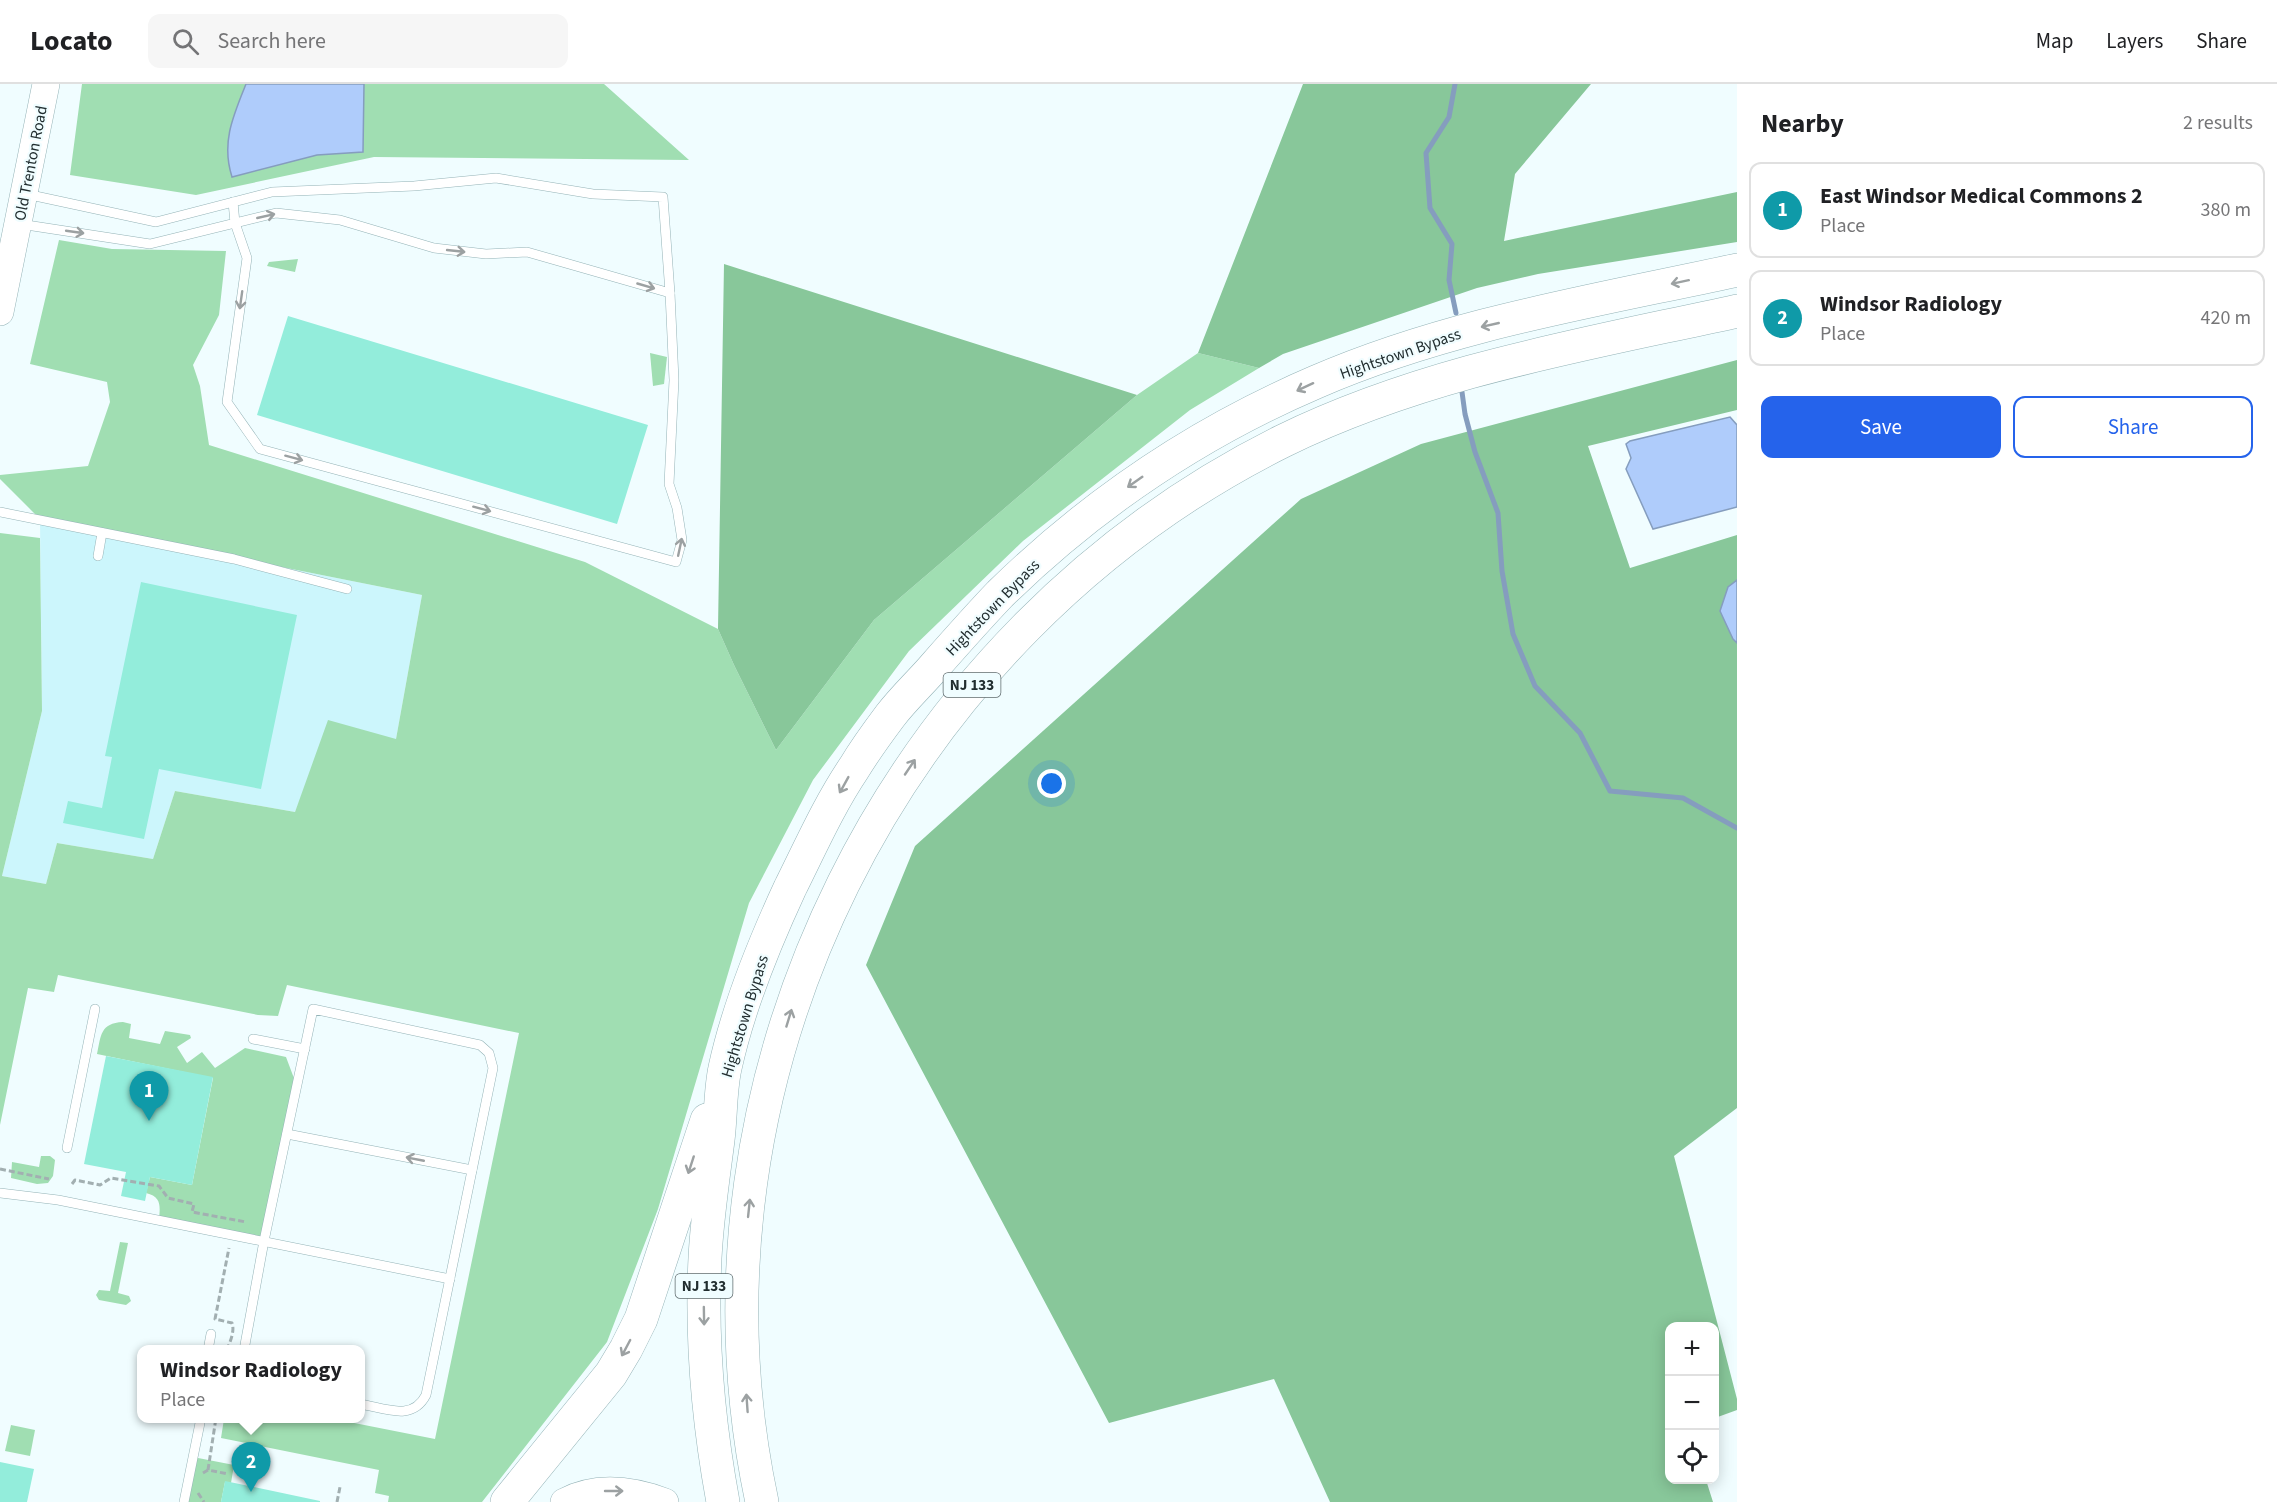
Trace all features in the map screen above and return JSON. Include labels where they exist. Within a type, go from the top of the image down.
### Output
[{"type":"highway","name":"Hightstown Bypass","points":[[723,1502],[709,1405],[704,1312],[708,1208],[724,1070],[748,990],[773,924],[814,839],[851,772],[892,713],[993,602],[1052,546],[1107,502],[1195,443],[1249,413],[1315,382],[1384,355],[1453,333],[1737,270]]},
{"type":"highway","name":"NJ 133","points":[[762,1502],[748,1416],[743,1350],[743,1290],[751,1185],[777,1056],[815,944],[848,873],[892,794],[930,738],[972,685],[1066,588],[1118,544],[1173,505],[1283,441],[1380,399],[1471,370],[1737,311]]},
{"type":"highway","points":[[507,1502],[611,1374],[626,1349],[641,1319],[694,1153],[724,1070]]},
{"type":"main road","name":"Old Trenton Road","points":[[0,312],[46,84]]},
{"type":"main road","points":[[564,1502],[590,1493],[608,1491],[628,1491],[665,1502]]},
{"type":"lane","points":[[23,194],[156,222],[233,202],[272,192],[414,186],[496,178],[593,194],[663,197],[674,391],[669,484],[677,508],[682,540],[676,561],[260,449],[227,402],[247,258],[235,223],[233,202]]},
{"type":"lane","points":[[17,224],[150,244],[276,213],[340,220],[434,248],[486,254],[527,252],[670,293]]},
{"type":"lane","points":[[0,512],[234,559],[347,589]]},
{"type":"lane","points":[[98,556],[102,533]]},
{"type":"lane","points":[[67,1148],[95,1008]]},
{"type":"lane","points":[[245,1345],[264,1241],[313,1009],[480,1045],[489,1053],[493,1068],[426,1395],[420,1406],[405,1412],[365,1405]]},
{"type":"lane","points":[[254,1039],[305,1049]]},
{"type":"lane","points":[[287,1134],[472,1170]]},
{"type":"lane","points":[[0,1193],[58,1200],[450,1279]]},
{"type":"lane","points":[[209,1345],[211,1334]]},
{"type":"lane","points":[[186,1501],[200,1423]]},
{"type":"path","points":[[0,1169],[49,1179]]},
{"type":"path","points":[[72,1184],[75,1180],[100,1185],[111,1178],[159,1186],[168,1198],[194,1204],[192,1212],[246,1222]]},
{"type":"path","points":[[229,1345],[232,1323],[215,1319],[235,1220]]},
{"type":"path","points":[[201,1477],[208,1470],[215,1423]]},
{"type":"path","points":[[208,1470],[228,1474]]},
{"type":"path","points":[[337,1502],[340,1487]]},
{"type":"path","points":[[198,1491],[204,1502]]},
{"type":"shaded area","points":[[40,519],[422,595],[396,739],[308,780],[295,812],[175,791],[153,859],[57,843],[46,884],[2,876],[42,711]]},
{"type":"green space","points":[[82,84],[604,84],[689,160],[374,157],[196,195],[70,175]]},
{"type":"green space","points":[[1303,84],[1591,84],[1515,174],[1504,241],[1737,192],[1737,242],[1538,274],[1477,288],[1283,354],[1259,368],[1198,353]]},
{"type":"green space","points":[[59,240],[112,249],[226,251],[219,315],[193,365],[200,386],[209,445],[585,562],[718,629],[776,750],[874,620],[1137,395],[1198,353],[1259,368],[1190,410],[1023,541],[909,651],[813,780],[749,903],[658,1209],[607,1342],[482,1502],[388,1502],[389,1496],[375,1493],[379,1470],[221,1438],[223,1423],[354,1423],[435,1439],[519,1033],[287,985],[278,1016],[258,1015],[58,975],[54,992],[28,988],[0,1125],[0,533],[40,538],[42,711],[2,876],[46,884],[57,843],[153,859],[175,791],[295,812],[328,720],[396,739],[422,595],[40,519],[0,479],[0,475],[88,466],[110,402],[107,382],[30,364]]},
{"type":"green space","points":[[298,259],[295,272],[267,266],[269,262]]},
{"type":"green space","points":[[724,264],[1137,395],[874,620],[776,750],[718,629]]},
{"type":"green space","points":[[650,353],[667,357],[664,384],[653,386]]},
{"type":"green space","points":[[1737,360],[1737,410],[1588,446],[1630,568],[1737,535],[1737,1108],[1674,1156],[1717,1322],[1665,1322],[1665,1484],[1707,1484],[1713,1502],[1330,1502],[1274,1379],[1109,1423],[866,965],[915,846],[1301,499],[1421,444]]},
{"type":"green space","points":[[123,1022],[131,1024],[129,1038],[160,1044],[165,1031],[190,1035],[191,1038],[177,1047],[187,1063],[202,1052],[215,1068],[245,1048],[286,1057],[295,1081],[264,1241],[159,1220],[159,1203],[155,1197],[146,1193],[150,1177],[192,1185],[213,1078],[97,1054],[101,1036],[106,1028]]},
{"type":"green space","points":[[41,1156],[50,1156],[55,1160],[53,1176],[48,1183],[37,1184],[11,1178],[12,1162],[39,1167]]},
{"type":"green space","points":[[120,1242],[128,1243],[118,1293],[129,1296],[131,1301],[126,1305],[99,1300],[96,1295],[99,1290],[110,1291]]},
{"type":"green space","points":[[1719,1330],[1737,1399],[1737,1410],[1719,1417]]},
{"type":"green space","points":[[11,1425],[35,1430],[30,1456],[5,1451]]},
{"type":"green space","points":[[193,1457],[234,1465],[231,1483],[225,1482],[221,1502],[189,1502],[185,1499]]},
{"type":"water","points":[[246,84],[364,84],[363,152],[317,155],[232,177],[228,141],[233,119]]},
{"type":"water","points":[[1730,417],[1737,425],[1737,507],[1653,529],[1626,469],[1631,458],[1626,444],[1630,441]]},
{"type":"water","points":[[1737,580],[1737,643],[1720,611],[1728,587]]},
{"type":"building","points":[[288,316],[648,425],[617,524],[257,415]]},
{"type":"building","points":[[141,582],[297,615],[261,789],[159,769],[144,839],[63,823],[68,801],[102,808],[112,757],[105,756]]},
{"type":"building","points":[[106,1056],[213,1077],[192,1185],[150,1177],[145,1201],[121,1196],[126,1172],[84,1164]]},
{"type":"building","points":[[0,1462],[34,1469],[27,1502],[0,1502]]},
{"type":"building","points":[[225,1481],[320,1501],[320,1502],[221,1502]]},
{"type":"waterway","points":[[1455,84],[1449,117],[1426,153],[1430,208],[1452,244],[1449,280],[1456,313]]},
{"type":"waterway","points":[[1462,392],[1475,452],[1498,513],[1502,571],[1513,634],[1535,686],[1580,733],[1610,791],[1683,798],[1737,828]]},
{"type":"place","name":"East Windsor Medical Commons 2","points":[[149,1121]]},
{"type":"place","name":"Windsor Radiology","points":[[251,1492]]}]
